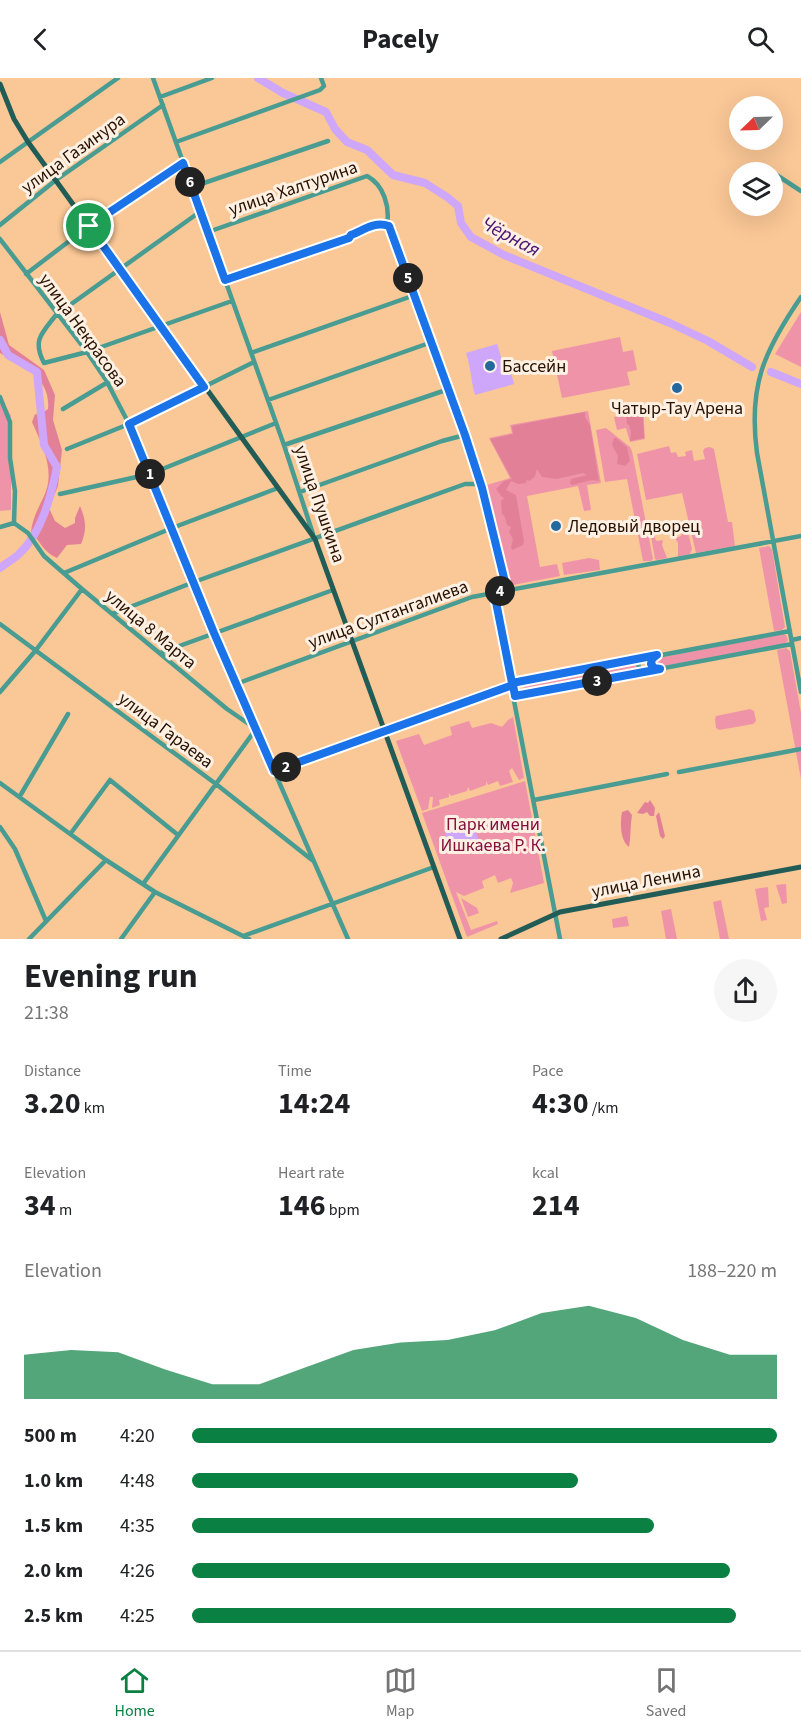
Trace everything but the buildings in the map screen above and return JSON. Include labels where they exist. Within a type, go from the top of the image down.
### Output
[{"type":"main road","points":[[0,84],[28,142],[315,539]]},
{"type":"main road","name":"улица Пушкина","points":[[315,539],[460,939]]},
{"type":"main road","name":"улица Ленина","points":[[501,939],[555,914],[801,867]]},
{"type":"street","points":[[0,162],[118,78]]},
{"type":"street","name":"улица Пушкина","points":[[153,78],[284,445],[315,539]]},
{"type":"street","points":[[160,97],[212,78]]},
{"type":"street","points":[[176,142],[320,90],[324,86],[321,78]]},
{"type":"street","points":[[0,104],[6,100]]},
{"type":"street","name":"улица Газинура","points":[[0,225],[56,180],[163,105]]},
{"type":"street","points":[[192,187],[327,141]]},
{"type":"street","points":[[26,274],[89,226],[183,163]]},
{"type":"street","name":"улица Халтурина","points":[[208,232],[365,176],[372,178],[385,197],[389,211],[389,226]]},
{"type":"street","points":[[783,179],[801,191]]},
{"type":"street","points":[[201,211],[56,315],[39,336],[39,352],[44,363],[53,361],[162,327],[232,301]]},
{"type":"street","points":[[225,280],[349,238],[371,225],[389,226],[465,435],[482,488],[507,590]]},
{"type":"street","name":"улица Некрасова","points":[[0,239],[108,382],[129,424],[214,633],[348,939]]},
{"type":"street","points":[[251,353],[415,295]]},
{"type":"street","points":[[801,297],[770,347],[755,394],[755,438],[801,692]]},
{"type":"street","points":[[268,400],[432,342]]},
{"type":"street","points":[[67,449],[129,424],[254,362]]},
{"type":"street","points":[[63,409],[108,382]]},
{"type":"street","points":[[284,445],[449,389]]},
{"type":"street","points":[[0,397],[10,422],[10,458],[15,491],[14,523],[0,527]]},
{"type":"street","points":[[60,494],[150,474],[276,423]]},
{"type":"street","points":[[300,492],[442,441],[465,435]]},
{"type":"street","points":[[112,614],[465,484],[475,484],[482,488]]},
{"type":"street","points":[[64,573],[172,528],[278,488]]},
{"type":"street","name":"улица 8 Марта","points":[[14,523],[28,533],[44,556],[82,589],[227,709],[256,729]]},
{"type":"street","name":"улица Султангалиева","points":[[236,684],[472,597],[801,536]]},
{"type":"street","points":[[0,692],[36,650],[82,589]]},
{"type":"street","points":[[160,653],[333,590]]},
{"type":"street","points":[[494,592],[560,939]]},
{"type":"street","name":"улица Гараева","points":[[0,624],[216,784],[314,861]]},
{"type":"street","points":[[274,771],[512,684],[790,631]]},
{"type":"street","points":[[515,696],[660,669],[792,642],[801,638]]},
{"type":"street","points":[[657,655],[652,659],[651,664],[654,668],[660,669]]},
{"type":"street","points":[[633,660],[638,663],[639,668],[635,674]]},
{"type":"street","points":[[20,796],[68,714]]},
{"type":"street","points":[[143,884],[256,729]]},
{"type":"street","points":[[679,772],[801,749]]},
{"type":"street","points":[[534,800],[667,774]]},
{"type":"street","points":[[71,833],[110,780],[113,780],[178,835]]},
{"type":"street","points":[[0,783],[71,833],[106,861],[155,892],[249,939]]},
{"type":"street","points":[[0,827],[15,849],[46,921]]},
{"type":"street","points":[[29,939],[106,861]]},
{"type":"street","points":[[243,936],[434,867]]},
{"type":"street","points":[[122,939],[155,892]]},
{"type":"green space","points":[[801,312],[801,367],[775,354]]},
{"type":"green space","points":[[620,337],[623,352],[633,350],[637,370],[627,372],[630,385],[562,398],[552,351]]},
{"type":"green space","points":[[0,395],[11,416],[11,510],[0,511]]},
{"type":"green space","points":[[643,410],[645,439],[630,442],[626,428],[617,430],[614,417]]},
{"type":"green space","points":[[588,411],[601,483],[587,485],[591,510],[584,511],[578,486],[527,496],[540,567],[557,564],[560,576],[513,585],[509,582],[484,486],[510,478],[489,438],[512,433],[510,425]]},
{"type":"green space","points":[[606,428],[632,451],[653,559],[651,561],[643,561],[627,479],[605,482],[596,430]]},
{"type":"green space","points":[[669,446],[671,453],[676,452],[678,457],[686,456],[685,452],[692,450],[694,461],[705,459],[703,451],[705,448],[714,449],[728,522],[732,522],[735,546],[696,553],[682,493],[646,500],[637,454]]},
{"type":"green space","points":[[683,528],[687,528],[692,549],[690,554],[678,557],[678,543],[675,538],[681,536]]},
{"type":"green space","points":[[651,536],[655,536],[657,541],[663,540],[662,545],[667,558],[655,559]]},
{"type":"green space","points":[[769,546],[772,549],[785,627],[774,631],[759,548]]},
{"type":"green space","points":[[589,558],[599,560],[600,570],[564,575],[562,563]]},
{"type":"green space","points":[[783,634],[788,640],[785,644],[658,667],[655,660],[658,658]]},
{"type":"green space","points":[[786,648],[790,651],[801,713],[801,779],[777,650]]},
{"type":"green space","points":[[635,662],[636,671],[526,692],[524,690],[525,683]]},
{"type":"green space","points":[[750,709],[754,711],[756,721],[753,724],[719,730],[716,728],[716,716]]},
{"type":"green space","points":[[513,717],[524,778],[519,780],[512,768],[509,771],[513,782],[500,786],[498,781],[488,785],[486,781],[486,785],[470,791],[468,787],[467,791],[451,796],[449,793],[449,797],[439,800],[440,805],[432,808],[433,797],[430,797],[428,809],[422,811],[396,741],[419,734],[424,745],[452,735],[450,727],[469,721],[472,728],[491,723],[502,727]]},
{"type":"green space","name":"Парк имени Ишкаева Р. К.","points":[[525,781],[544,883],[510,893],[513,883],[511,878],[498,883],[495,875],[482,881],[484,888],[464,896],[456,892],[471,930],[497,921],[498,924],[467,937],[422,813]]},
{"type":"green space","points":[[786,884],[787,903],[782,904],[776,885]]},
{"type":"green space","points":[[768,887],[769,907],[764,908],[767,920],[761,921],[755,889]]},
{"type":"green space","points":[[461,898],[477,908],[479,913],[468,917]]},
{"type":"green space","points":[[721,900],[729,939],[720,939],[713,902]]},
{"type":"green space","points":[[671,909],[677,939],[666,939],[661,911]]},
{"type":"green space","points":[[627,916],[629,926],[613,928],[612,919]]},
{"type":"shaded area","points":[[0,312],[9,345],[44,370],[55,395],[53,420],[62,450],[58,486],[49,508],[55,521],[65,528],[75,523],[80,506],[84,516],[85,530],[81,544],[67,545],[57,558],[45,550],[31,532],[49,477],[46,458],[32,422],[35,414],[39,415],[48,409],[48,398],[45,389],[34,374],[0,353]]},
{"type":"shaded area","name":"Бассейн","points":[[497,344],[502,360],[508,361],[514,384],[475,395],[466,353]]},
{"type":"shaded area","points":[[585,412],[590,425],[599,481],[592,480],[572,485],[571,479],[587,475],[583,473],[556,479],[542,477],[537,469],[535,476],[526,483],[518,484],[511,481],[506,490],[516,495],[524,541],[523,545],[512,550],[513,539],[509,532],[511,527],[507,525],[502,514],[501,501],[504,498],[496,489],[504,481],[512,479],[490,439],[513,434],[512,426]]},
{"type":"shaded area","points":[[643,412],[644,438],[630,441],[631,432],[626,415]]},
{"type":"shaded area","points":[[614,438],[627,447],[630,461],[625,466],[617,464],[618,456],[612,445]]},
{"type":"shaded area","points":[[650,800],[655,808],[654,816],[650,816],[647,812],[637,813],[645,802],[648,803]]},
{"type":"shaded area","points":[[628,810],[632,815],[629,847],[622,836],[621,826],[622,812]]},
{"type":"shaded area","points":[[659,812],[665,836],[663,839],[660,836],[656,816]]},
{"type":"shaded area","points":[[473,824],[479,841],[450,850],[445,833]]},
{"type":"waterway","name":"Чёрная","points":[[258,78],[283,93],[326,112],[335,129],[347,142],[367,150],[393,175],[425,183],[447,197],[458,206],[461,223],[471,237],[504,255],[670,323],[708,341],[752,367]]},
{"type":"waterway","points":[[0,340],[8,355],[37,372],[44,445],[57,467],[48,502],[34,536],[19,554],[0,568]]},
{"type":"waterway","name":"Чёрная","points":[[771,372],[801,384]]},
{"type":"place","name":"Бассейн","points":[[490,366]]},
{"type":"place","name":"Чатыр-Тау Арена","points":[[677,388]]},
{"type":"place","name":"Ледовый дворец","points":[[556,526]]},
{"type":"route","points":[[183,163],[225,280],[349,238],[371,225],[387,225],[449,389],[482,488],[507,590],[494,592],[512,683],[657,655],[651,660],[651,664],[652,667],[660,669],[515,696],[513,685],[274,771],[214,633],[129,424],[204,387],[89,226],[183,163]]}]
